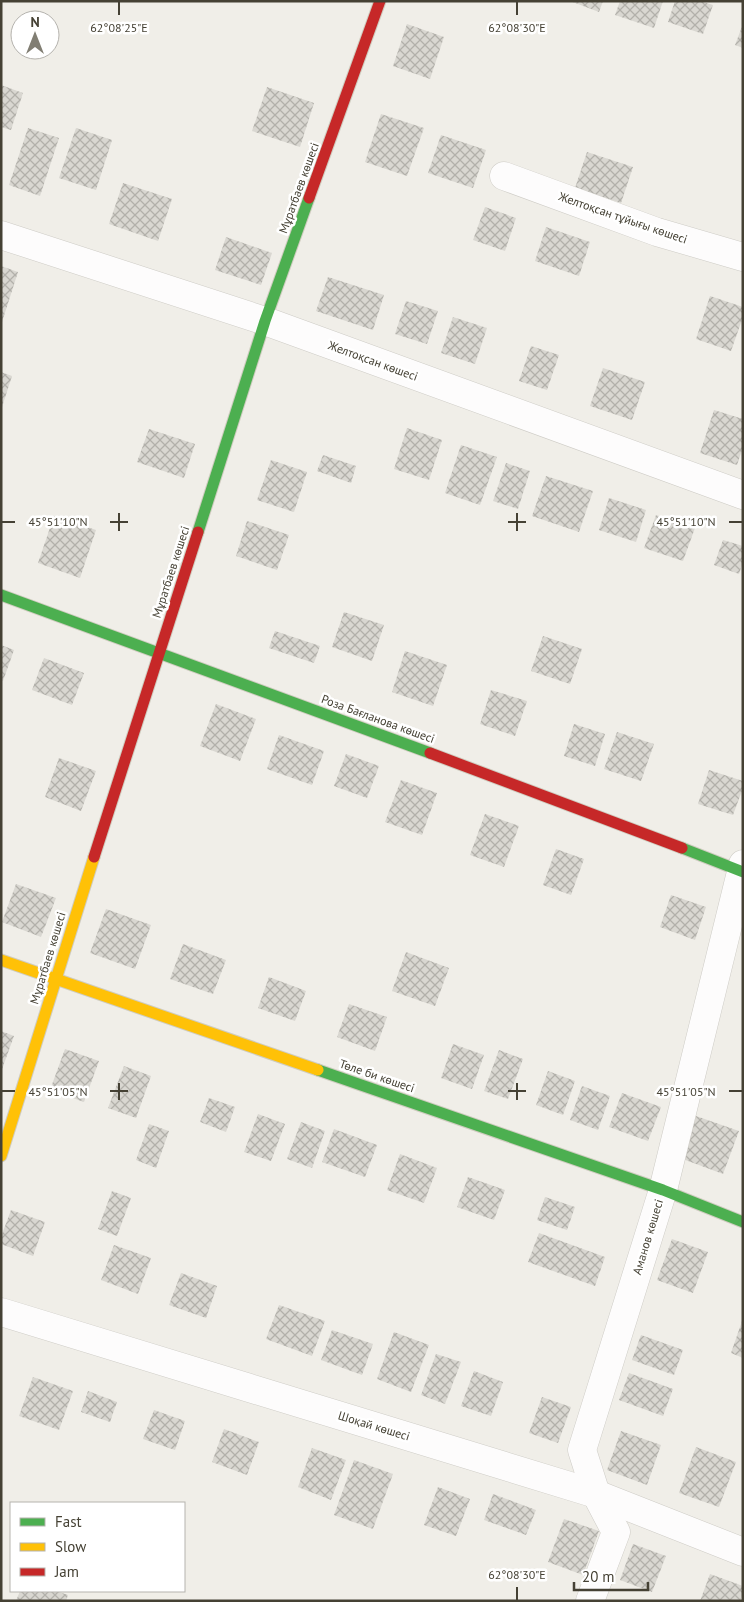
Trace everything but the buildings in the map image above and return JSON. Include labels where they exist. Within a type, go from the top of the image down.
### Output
[{"type":"street","name":"Мұратбаев көшесі","points":[[1,1156],[55,979],[265,322],[380,1]]},
{"type":"street","name":"Желтоқсан тұйығы көшесі","points":[[504,176],[657,232],[743,258]]},
{"type":"street","name":"Желтоқсан көшесі","points":[[1,235],[265,322],[743,494]]},
{"type":"street","name":"Роза Бағланова көшесі","points":[[1,596],[742,869]]},
{"type":"street","name":"Аманов көшесі","points":[[590,1601],[616,1532],[596,1494],[582,1450],[663,1190],[742,869]]},
{"type":"street","name":"Төле би көшесі","points":[[1,960],[663,1190],[743,1222]]},
{"type":"street","name":"Шоқай көшесі","points":[[1,1312],[596,1494],[743,1552]]},
{"type":"traffic: fast","points":[[198,532],[265,321],[309,198]]},
{"type":"traffic: fast","points":[[1,595],[430,753]]},
{"type":"traffic: fast","points":[[682,848],[743,872]]},
{"type":"traffic: fast","points":[[318,1070],[663,1190],[743,1222]]},
{"type":"traffic: slow","points":[[1,1156],[94,857]]},
{"type":"traffic: slow","points":[[1,960],[318,1070]]},
{"type":"traffic: jam","points":[[309,198],[380,1]]},
{"type":"traffic: jam","points":[[94,857],[198,532]]},
{"type":"traffic: jam","points":[[430,753],[682,848]]}]
